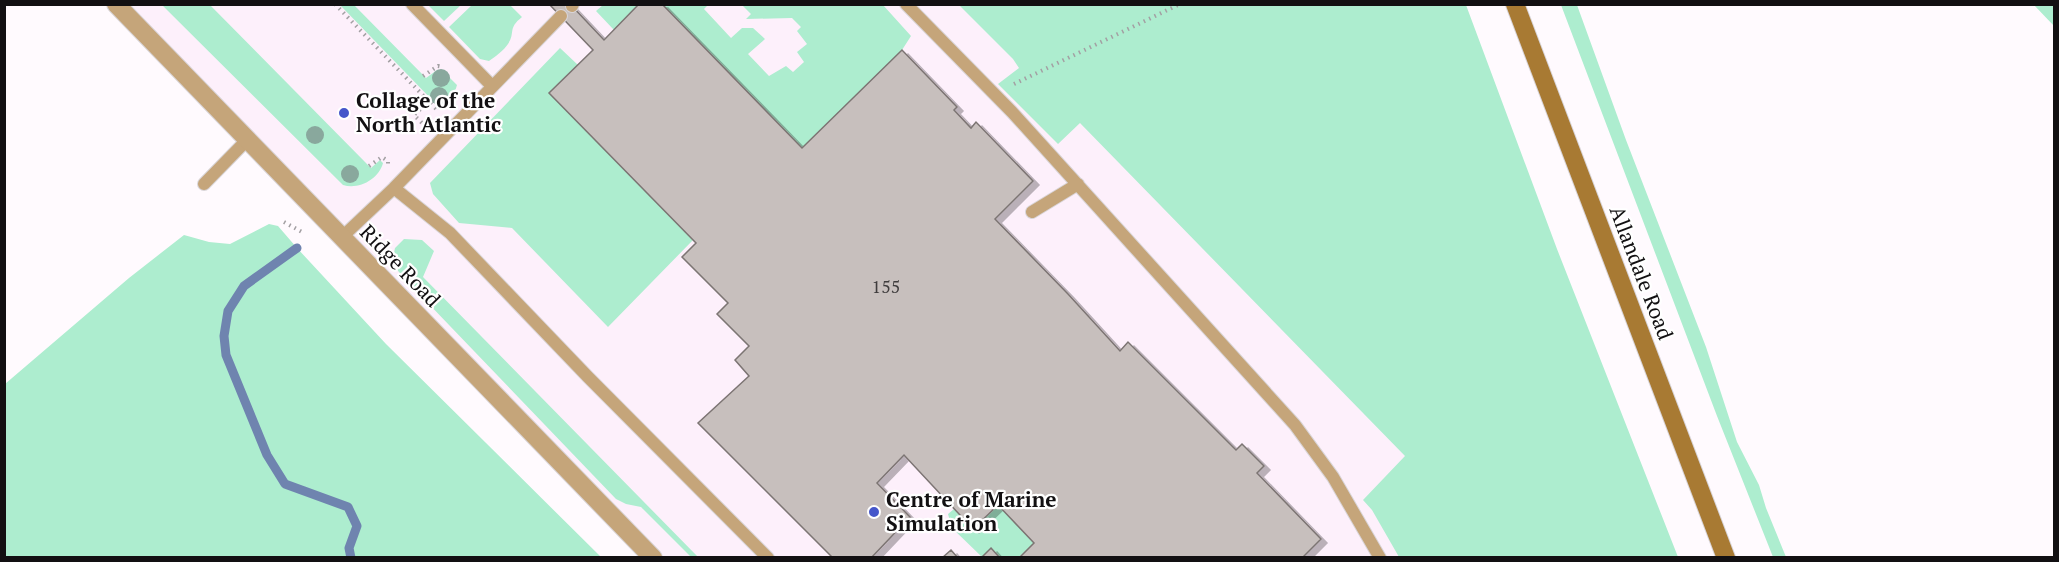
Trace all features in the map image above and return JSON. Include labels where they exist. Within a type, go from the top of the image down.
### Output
[{"type":"main road","name":"Allandale Road","points":[[1515,4],[1726,558]]},
{"type":"street","name":"Ridge Road","points":[[116,4],[653,558]]},
{"type":"lane","points":[[412,4],[492,86]]},
{"type":"lane","points":[[906,4],[1078,184],[1295,425],[1333,477],[1380,558]]},
{"type":"lane","points":[[341,238],[394,188],[561,16]]},
{"type":"lane","points":[[204,184],[247,140]]},
{"type":"lane","points":[[1032,212],[1078,184]]},
{"type":"lane","points":[[394,188],[450,233],[588,377],[768,558]]},
{"type":"path","points":[[335,4],[440,112]]},
{"type":"path","points":[[994,94],[1180,4]]},
{"type":"path","points":[[423,76],[438,66],[445,67]]},
{"type":"path","points":[[429,101],[414,115],[423,123],[428,122],[446,106]]},
{"type":"path","points":[[369,166],[382,157],[388,161],[388,170]]},
{"type":"shaded area","points":[[116,5],[1065,5],[1660,557],[653,557]]},
{"type":"green space","points":[[162,5],[210,5],[371,168],[380,160],[383,163],[381,169],[368,182],[355,186],[343,185]]},
{"type":"green space","points":[[340,5],[354,5],[426,78],[437,70],[444,72],[457,85],[452,95],[435,103]]},
{"type":"green space","points":[[428,5],[461,5],[444,21]]},
{"type":"green space","points":[[472,5],[510,5],[522,17],[513,28],[508,44],[489,61],[480,59],[449,27]]},
{"type":"green space","points":[[603,5],[639,5],[614,30],[596,11]]},
{"type":"green space","points":[[662,5],[708,5],[704,9],[731,38],[742,28],[753,28],[765,39],[748,54],[769,76],[786,66],[793,72],[804,62],[797,52],[807,44],[797,31],[801,27],[792,18],[746,19],[751,14],[742,5],[883,5],[911,36],[902,50],[802,148]]},
{"type":"green space","points":[[959,5],[1466,5],[1557,249],[1678,557],[1399,557],[1372,510],[1363,500],[1405,456],[1080,123],[1058,144],[998,84],[1019,68],[1013,59]]},
{"type":"green space","points":[[1561,5],[1577,5],[1706,347],[1737,442],[1759,485],[1786,557],[1773,557]]},
{"type":"green space","points":[[2034,5],[2054,5],[2054,26]]},
{"type":"green space","points":[[560,48],[578,65],[693,240],[608,327],[512,228],[459,223],[433,194],[430,183]]},
{"type":"green space","points":[[269,224],[278,226],[386,344],[601,557],[5,557],[5,384],[129,278],[184,235],[209,242],[230,244]]},
{"type":"green space","points":[[404,239],[422,240],[434,251],[423,277],[698,557],[691,557],[641,507],[616,499],[401,275],[392,262],[395,248]]},
{"type":"green space","points":[[998,505],[1034,543],[1019,557],[1000,557],[991,548],[982,557],[952,528],[948,514],[954,509],[973,529]]},
{"type":"building","points":[[549,4],[570,4],[604,40],[639,4],[662,4],[802,148],[902,50],[957,107],[954,110],[971,128],[976,122],[1033,181],[995,219],[1120,351],[1128,342],[1236,450],[1242,444],[1264,466],[1257,473],[1321,539],[1302,558],[1019,558],[1034,543],[998,505],[973,529],[904,455],[877,483],[910,517],[871,558],[833,558],[698,423],[749,376],[735,360],[749,346],[717,314],[728,303],[682,257],[696,243],[549,93],[593,50]]},
{"type":"building","points":[[991,548],[1000,558],[981,558]]},
{"type":"building","points":[[951,550],[958,558],[942,558]]},
{"type":"waterway","points":[[297,248],[244,286],[228,311],[224,336],[226,355],[267,455],[285,484],[348,507],[357,526],[349,548],[351,558]]},
{"type":"place","name":"Collage of the North Atlantic","points":[[344,113]]},
{"type":"place","name":"Centre of Marine Simulation","points":[[874,512]]}]
